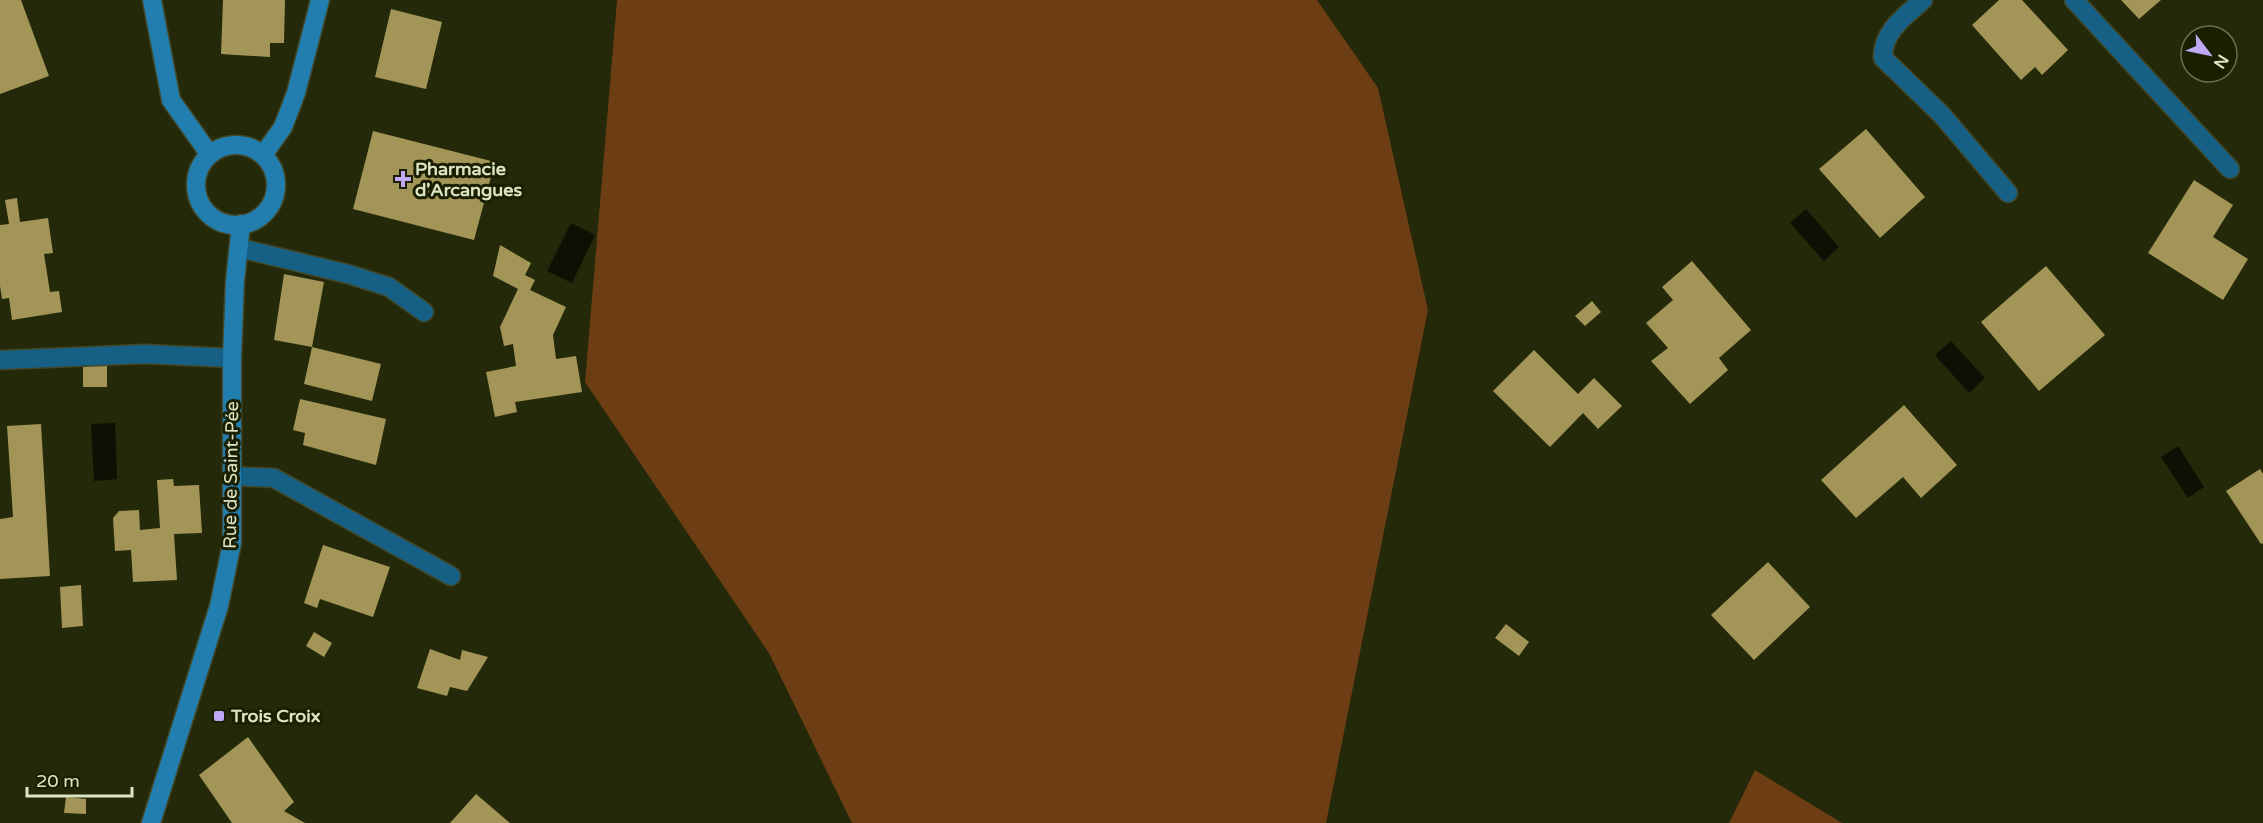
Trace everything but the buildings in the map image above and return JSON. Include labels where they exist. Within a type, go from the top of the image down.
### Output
[{"type":"main road","points":[[152,0],[171,100],[210,155]]},
{"type":"main road","points":[[263,155],[283,127],[297,93],[320,0]]},
{"type":"main road","points":[[242,145],[253,148],[263,155],[271,165],[276,190],[272,202],[264,213],[242,224],[229,224],[217,220],[207,212],[196,189],[197,176],[202,164],[210,155],[219,148],[242,145]]},
{"type":"main road","name":"Rue de Saint-Pée","points":[[151,823],[219,606],[232,543],[232,358],[235,282],[242,224]]},
{"type":"lane","points":[[1923,0],[1898,22],[1883,45],[1883,58],[1942,115],[2008,193]]},
{"type":"lane","points":[[2074,0],[2230,170]]},
{"type":"lane","points":[[239,248],[348,274],[389,287],[424,312]]},
{"type":"lane","points":[[0,360],[145,354],[232,358]]},
{"type":"lane","points":[[232,476],[274,478],[451,576]]},
{"type":"shaded area","points":[[617,0],[1317,0],[1378,88],[1428,310],[1326,823],[852,823],[769,653],[585,382]]},
{"type":"shaded area","points":[[1806,209],[1839,247],[1824,261],[1790,223]]},
{"type":"shaded area","points":[[571,223],[595,235],[572,283],[547,271]]},
{"type":"shaded area","points":[[1951,341],[1985,378],[1969,393],[1935,355]]},
{"type":"shaded area","points":[[115,423],[117,479],[94,481],[91,424]]},
{"type":"shaded area","points":[[2178,446],[2204,487],[2188,498],[2161,457]]},
{"type":"shaded area","points":[[1755,770],[1842,823],[1729,823]]},
{"type":"place","name":"Pharmacie d'Arcangues","points":[[403,179]]},
{"type":"place","name":"Trois Croix","points":[[219,716]]}]
